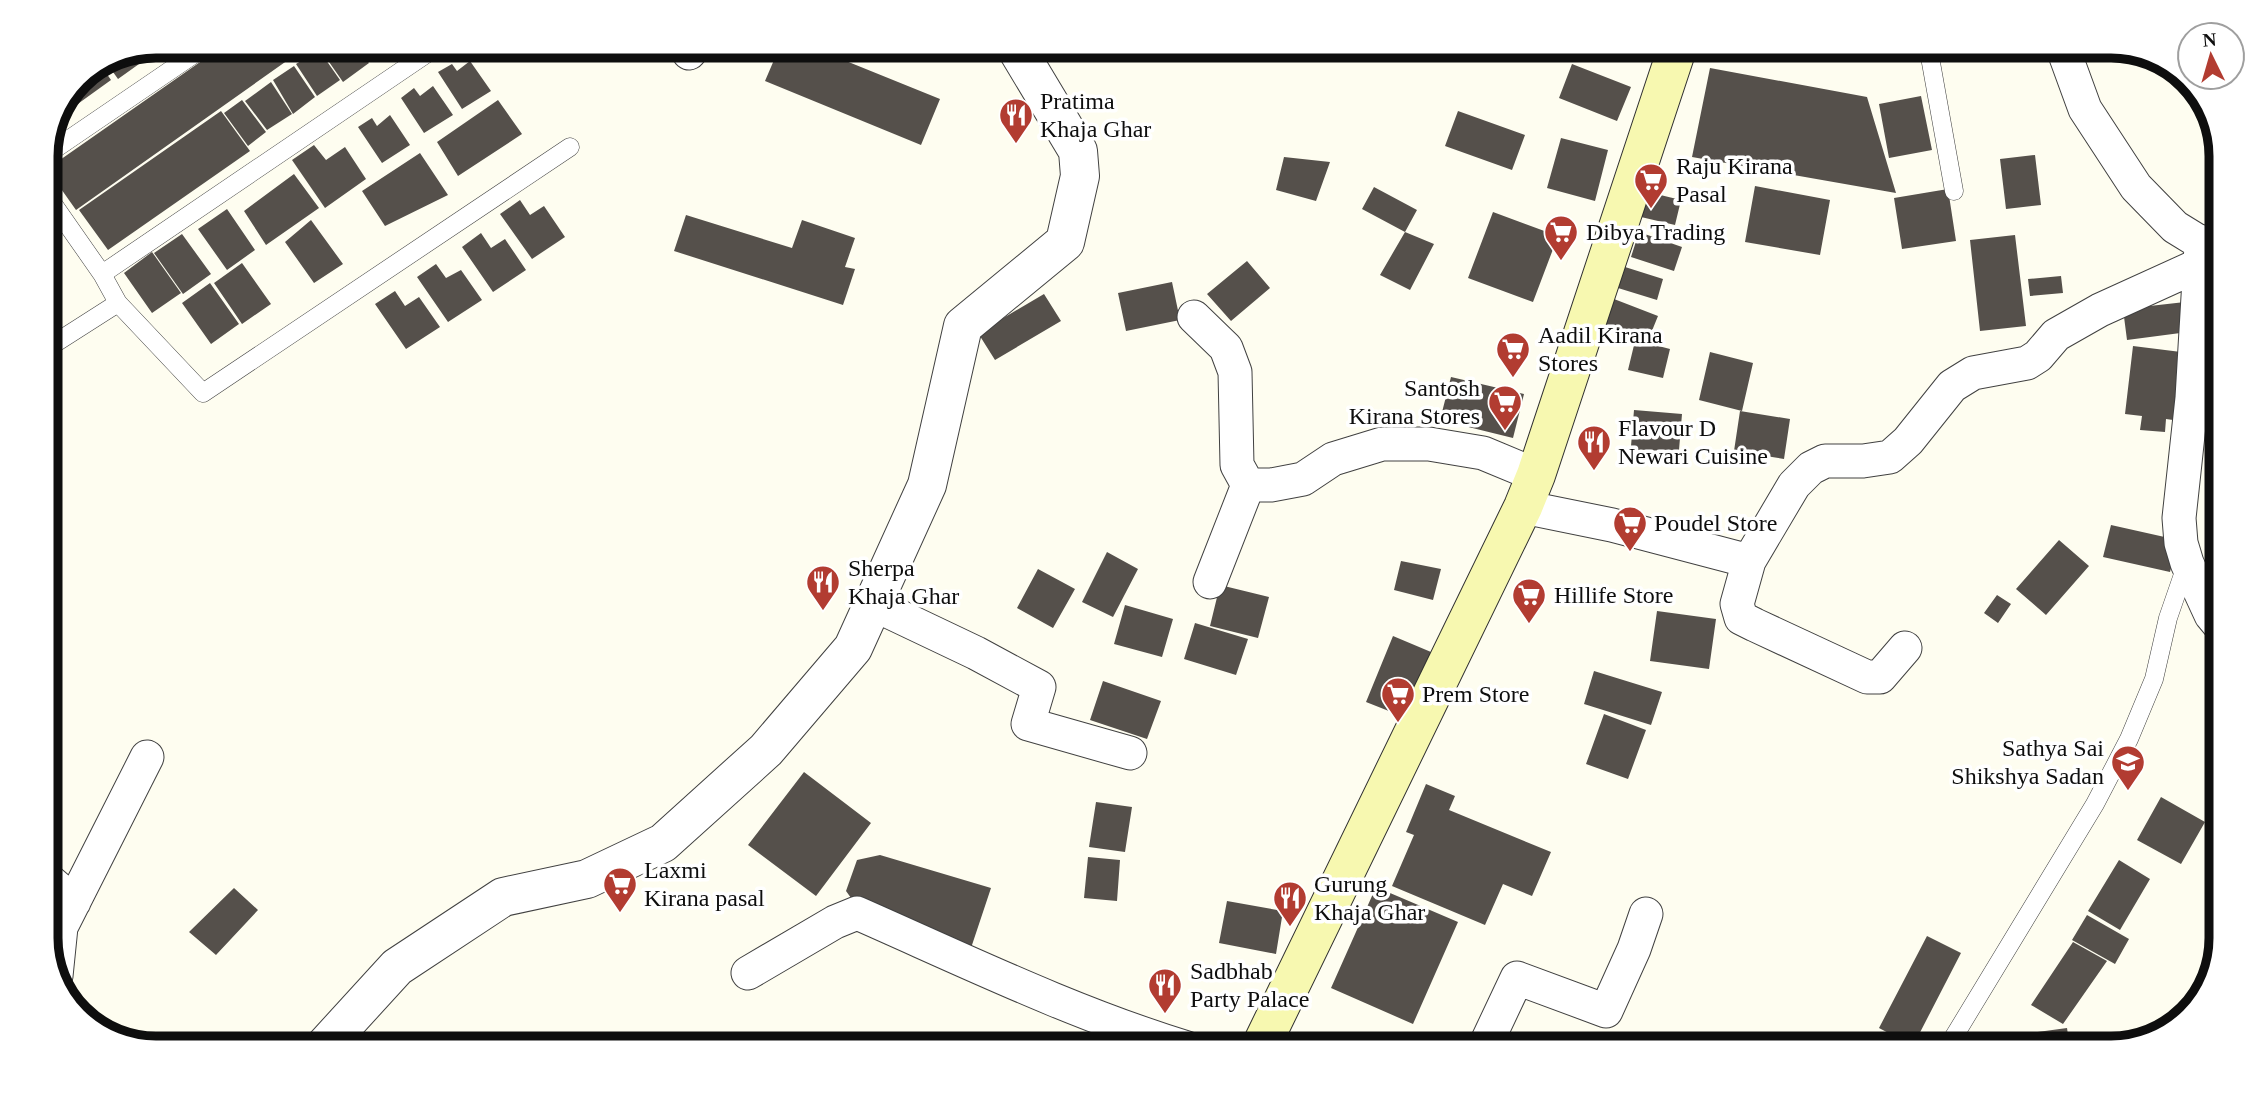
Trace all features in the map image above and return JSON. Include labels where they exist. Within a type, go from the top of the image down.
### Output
[{"type":"main road","points":[[1266,1036],[1530,491],[1674,58]]},
{"type":"street","points":[[334,1036],[397,967],[503,897],[587,879],[663,843],[766,750],[853,648],[927,485],[963,326],[1065,242],[1080,176],[1078,151],[1022,58]]},
{"type":"street","points":[[2066,58],[2085,109],[2136,187],[2175,227],[2207,249]]},
{"type":"street","points":[[1905,648],[1880,677],[1867,677],[1741,618],[1737,604],[1749,561],[1794,485],[1811,468],[1825,461],[1863,461],[1890,457],[1908,441],[1952,386],[1973,373],[2027,363],[2038,356],[2056,335],[2207,249]]},
{"type":"street","points":[[2207,249],[2179,518],[2181,543],[2187,563],[2209,611]]},
{"type":"street","points":[[1194,317],[1226,348],[1236,372],[1237,465],[1248,485]]},
{"type":"street","points":[[1248,485],[1303,480],[1333,459],[1382,443],[1429,444],[1483,453],[1530,491],[1612,524],[1749,561]]},
{"type":"street","points":[[1210,582],[1248,485]]},
{"type":"street","points":[[873,604],[976,653],[1039,687],[1028,724],[1130,753]]},
{"type":"street","points":[[59,950],[61,928],[148,757]]},
{"type":"street","points":[[58,888],[74,902]]},
{"type":"street","points":[[748,974],[835,922],[857,913],[1042,996],[1146,1036]]},
{"type":"street","points":[[1490,1036],[1517,978],[1606,1011],[1634,949],[1646,914]]},
{"type":"lane","points":[[58,147],[188,58]]},
{"type":"lane","points":[[102,274],[420,58]]},
{"type":"lane","points":[[1930,58],[1954,191]]},
{"type":"lane","points":[[58,211],[102,274],[118,303],[203,393],[570,147]]},
{"type":"lane","points":[[58,341],[118,303]]},
{"type":"lane","points":[[1954,1036],[2095,804],[2129,739],[2154,679],[2168,618],[2187,563]]},
{"type":"building","points":[[206,58],[291,58],[76,210],[58,185],[58,161]]},
{"type":"building","points":[[306,58],[325,58],[340,80],[317,96],[296,64]]},
{"type":"building","points":[[326,58],[365,58],[369,63],[343,82]]},
{"type":"building","points":[[775,58],[839,58],[940,99],[921,145],[765,81]]},
{"type":"building","points":[[146,59],[118,79],[111,69]]},
{"type":"building","points":[[470,61],[491,91],[462,109],[438,72],[452,64],[457,71]]},
{"type":"building","points":[[1572,64],[1631,87],[1617,121],[1559,98]]},
{"type":"building","points":[[294,66],[315,97],[293,114],[273,80]]},
{"type":"building","points":[[1710,68],[1867,97],[1896,193],[1692,157]]},
{"type":"building","points":[[105,72],[111,80],[69,110],[86,86],[101,74]]},
{"type":"building","points":[[271,82],[292,114],[267,130],[245,101]]},
{"type":"building","points":[[433,86],[453,115],[424,133],[401,98],[414,88],[420,96]]},
{"type":"building","points":[[1921,96],[1932,150],[1889,158],[1879,104]]},
{"type":"building","points":[[242,100],[266,132],[248,146],[224,113]]},
{"type":"building","points":[[498,100],[522,134],[458,176],[437,142]]},
{"type":"building","points":[[221,111],[250,151],[108,250],[79,210]]},
{"type":"building","points":[[1458,111],[1525,135],[1512,170],[1445,146]]},
{"type":"building","points":[[390,115],[410,145],[382,163],[358,127],[372,118],[377,126]]},
{"type":"building","points":[[1561,138],[1608,150],[1595,201],[1547,188]]},
{"type":"building","points":[[314,145],[326,160],[345,147],[366,179],[325,208],[292,160]]},
{"type":"building","points":[[420,153],[448,195],[385,226],[362,191]]},
{"type":"building","points":[[2035,155],[2041,205],[2006,209],[2000,159]]},
{"type":"building","points":[[1284,157],[1330,162],[1316,201],[1276,190]]},
{"type":"building","points":[[294,174],[319,208],[266,245],[244,211]]},
{"type":"building","points":[[1755,186],[1830,200],[1820,255],[1745,242]]},
{"type":"building","points":[[1374,187],[1417,210],[1405,232],[1362,209]]},
{"type":"building","points":[[1948,189],[1956,241],[1902,249],[1894,198]]},
{"type":"building","points":[[1648,192],[1681,200],[1675,225],[1641,217]]},
{"type":"building","points":[[520,200],[530,215],[544,206],[565,237],[532,259],[500,214]]},
{"type":"building","points":[[227,209],[255,250],[227,270],[198,229]]},
{"type":"building","points":[[1493,212],[1558,236],[1533,302],[1468,278]]},
{"type":"building","points":[[686,215],[792,248],[802,220],[855,238],[845,267],[855,269],[843,305],[674,251]]},
{"type":"building","points":[[311,220],[343,264],[314,283],[285,242]]},
{"type":"building","points":[[1405,232],[1434,244],[1410,290],[1380,275]]},
{"type":"building","points":[[1639,232],[1682,247],[1674,271],[1631,257]]},
{"type":"building","points":[[481,233],[491,248],[505,239],[526,270],[493,292],[462,247]]},
{"type":"building","points":[[182,234],[211,274],[183,294],[154,253]]},
{"type":"building","points":[[2015,235],[2026,326],[1980,331],[1970,240]]},
{"type":"building","points":[[152,252],[181,293],[152,313],[124,273]]},
{"type":"building","points":[[1247,261],[1270,288],[1231,321],[1207,294]]},
{"type":"building","points":[[242,263],[271,304],[242,324],[214,283]]},
{"type":"building","points":[[436,264],[446,278],[461,270],[482,300],[448,322],[417,277]]},
{"type":"building","points":[[1625,267],[1663,279],[1657,300],[1618,288]]},
{"type":"building","points":[[2061,276],[2063,293],[2030,296],[2028,279]]},
{"type":"building","points":[[1172,282],[1180,320],[1126,331],[1118,293]]},
{"type":"building","points":[[210,283],[239,324],[211,344],[182,303]]},
{"type":"building","points":[[395,291],[405,306],[419,297],[440,327],[406,349],[375,304]]},
{"type":"building","points":[[1044,294],[1061,321],[995,360],[978,333]]},
{"type":"building","points":[[1614,299],[1658,316],[1647,343],[1670,349],[1663,378],[1628,370],[1635,341],[1603,327]]},
{"type":"building","points":[[2185,302],[2188,332],[2127,340],[2123,309]]},
{"type":"building","points":[[2133,346],[2181,352],[2173,420],[2166,419],[2165,432],[2140,430],[2142,416],[2125,414]]},
{"type":"building","points":[[1710,352],[1753,363],[1742,411],[1699,400]]},
{"type":"building","points":[[1451,377],[1524,394],[1513,438],[1440,420]]},
{"type":"building","points":[[1634,410],[1682,414],[1678,462],[1630,458]]},
{"type":"building","points":[[1740,411],[1790,419],[1784,459],[1734,451]]},
{"type":"building","points":[[2111,525],[2178,540],[2170,572],[2103,557]]},
{"type":"building","points":[[2059,540],[2089,566],[2046,615],[2016,589]]},
{"type":"building","points":[[1107,552],[1138,569],[1113,617],[1082,602]]},
{"type":"building","points":[[1401,561],[1441,569],[1433,600],[1394,590]]},
{"type":"building","points":[[1038,569],[1075,589],[1053,628],[1017,608]]},
{"type":"building","points":[[1220,585],[1269,597],[1258,638],[1210,626]]},
{"type":"building","points":[[1997,595],[2011,604],[1998,623],[1984,613]]},
{"type":"building","points":[[1125,605],[1173,619],[1162,657],[1114,644]]},
{"type":"building","points":[[1657,611],[1716,619],[1709,669],[1650,661]]},
{"type":"building","points":[[1195,623],[1248,639],[1236,675],[1184,659]]},
{"type":"building","points":[[1393,636],[1431,652],[1404,717],[1366,702]]},
{"type":"building","points":[[1594,671],[1662,692],[1651,725],[1584,704]]},
{"type":"building","points":[[1103,681],[1161,701],[1147,739],[1090,720]]},
{"type":"building","points":[[1604,714],[1646,730],[1628,779],[1586,764]]},
{"type":"building","points":[[804,772],[871,823],[816,896],[748,845]]},
{"type":"building","points":[[1426,784],[1455,796],[1449,810],[1551,852],[1532,896],[1503,884],[1485,925],[1392,886],[1414,835],[1406,832]]},
{"type":"building","points":[[2161,797],[2205,822],[2181,864],[2137,840]]},
{"type":"building","points":[[1096,802],[1132,807],[1125,852],[1089,847]]},
{"type":"building","points":[[880,855],[991,888],[969,954],[859,909],[846,891],[857,860]]},
{"type":"building","points":[[1088,857],[1120,860],[1117,901],[1084,898]]},
{"type":"building","points":[[2119,860],[2150,879],[2120,930],[2088,911]]},
{"type":"building","points":[[1376,887],[1458,922],[1413,1024],[1331,988]]},
{"type":"building","points":[[234,888],[258,910],[216,955],[189,932]]},
{"type":"building","points":[[1227,901],[1283,911],[1276,954],[1219,943]]},
{"type":"building","points":[[2087,915],[2129,939],[2115,964],[2072,940]]},
{"type":"building","points":[[1927,936],[1961,953],[1918,1036],[1894,1036],[1879,1028]]},
{"type":"building","points":[[2073,942],[2107,961],[2063,1024],[2031,1005]]},
{"type":"building","points":[[2067,1028],[2068,1036],[2007,1036]]},
{"type":"place","name":"Pratima Khaja Ghar","points":[[1016,145]]},
{"type":"place","name":"Raju Kirana Pasal","points":[[1651,210]]},
{"type":"place","name":"Dibya Trading","points":[[1561,262]]},
{"type":"place","name":"Aadil Kirana Stores","points":[[1513,379]]},
{"type":"place","name":"Santosh Kirana Stores","points":[[1505,432]]},
{"type":"place","name":"Flavour D Newari Cuisine","points":[[1594,472]]},
{"type":"place","name":"Poudel Store","points":[[1630,553]]},
{"type":"place","name":"Sherpa Khaja Ghar","points":[[823,612]]},
{"type":"place","name":"Hillife Store","points":[[1529,625]]},
{"type":"place","name":"Prem Store","points":[[1398,724]]},
{"type":"place","name":"Sathya Sai Shikshya Sadan","points":[[2128,792]]},
{"type":"place","name":"Laxmi Kirana pasal","points":[[620,914]]},
{"type":"place","name":"Gurung Khaja Ghar","points":[[1290,928]]},
{"type":"place","name":"Sadbhab Party Palace","points":[[1165,1015]]}]
